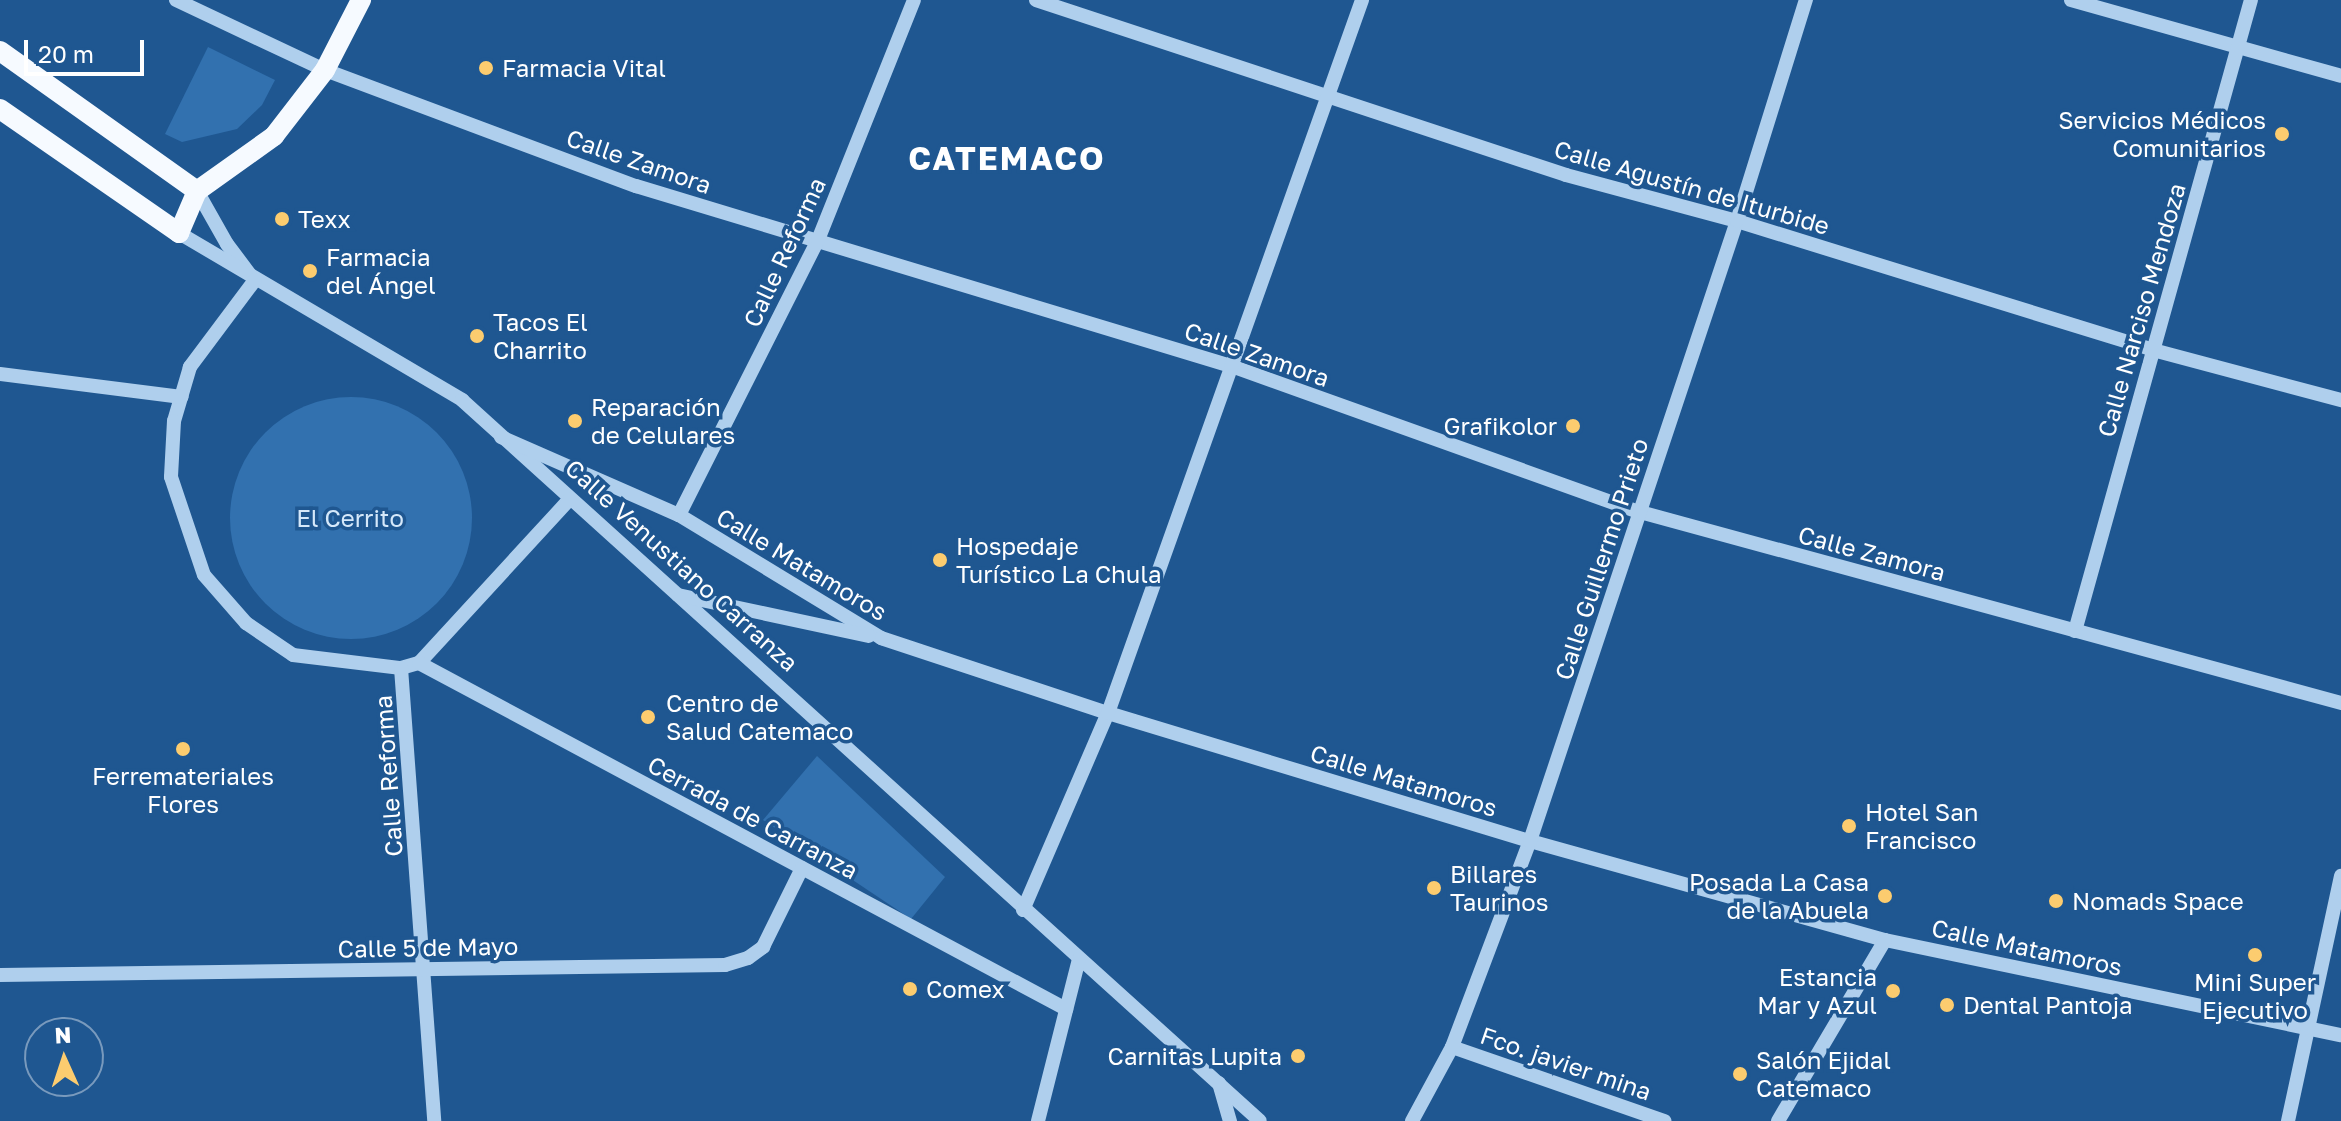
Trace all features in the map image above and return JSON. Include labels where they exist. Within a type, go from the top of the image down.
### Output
[{"type":"main road","points":[[0,109],[179,233],[197,191],[274,136],[325,70],[361,0]]},
{"type":"main road","points":[[0,51],[197,191]]},
{"type":"street","name":"Calle Zamora","points":[[176,0],[325,70],[636,186],[1234,367],[1640,512],[2341,703]]},
{"type":"street","name":"Calle Reforma","points":[[679,515],[818,240],[914,0]]},
{"type":"street","name":"Calle Agustín de Iturbide","points":[[1036,0],[1566,175],[1737,221],[2153,350],[2341,400]]},
{"type":"street","points":[[1023,910],[1108,713],[1234,367],[1362,0]]},
{"type":"street","name":"Calle Guillermo Prieto","points":[[1412,1121],[1452,1047],[1530,841],[1737,221],[1806,0]]},
{"type":"street","points":[[2071,0],[2341,76]]},
{"type":"street","name":"Calle Narciso Mendoza","points":[[2075,631],[2251,0]]},
{"type":"street","points":[[197,191],[227,244],[255,280],[190,367],[174,421],[171,477],[204,575],[246,623],[293,655],[401,668]]},
{"type":"street","name":"Calle Venustiano Carranza","points":[[179,233],[462,400],[569,500],[1260,1121]]},
{"type":"street","points":[[0,374],[182,397]]},
{"type":"street","name":"Calle Matamoros","points":[[501,437],[679,515],[881,638],[1108,713],[1530,841],[1885,940],[2341,1035]]},
{"type":"street","points":[[419,663],[569,500]]},
{"type":"street","points":[[678,595],[881,638]]},
{"type":"street","name":"Calle Reforma","points":[[419,663],[401,668],[434,1121]]},
{"type":"street","name":"Cerrada de Carranza","points":[[419,663],[1066,1009]]},
{"type":"street","name":"Calle 5 de Mayo","points":[[0,975],[725,965],[748,958],[763,947],[802,868]]},
{"type":"street","points":[[2288,1121],[2341,876]]},
{"type":"street","points":[[1778,1121],[1885,940]]},
{"type":"street","points":[[1038,1121],[1079,959]]},
{"type":"street","name":"Fco. javier mina","points":[[1452,1047],[1665,1121]]},
{"type":"street","points":[[1219,1083],[1230,1121]]},
{"type":"green space","points":[[208,47],[275,80],[262,105],[237,129],[182,142],[165,134]]},
{"type":"green space","name":"El Cerrito","points":[[351,397],[375,399],[397,406],[437,432],[463,472],[470,494],[470,542],[463,564],[437,604],[397,630],[375,637],[351,639],[327,637],[305,630],[265,604],[239,564],[232,542],[230,518],[232,494],[239,472],[265,432],[305,406],[327,399]]},
{"type":"green space","points":[[817,756],[945,877],[911,919],[763,820]]},
{"type":"place","name":"Farmacia Vital","points":[[486,68]]},
{"type":"place","name":"Servicios Médicos Comunitarios","points":[[2282,134]]},
{"type":"place","name":"Texx","points":[[282,219]]},
{"type":"place","name":"Farmacia del Ángel","points":[[310,271]]},
{"type":"place","name":"Tacos El Charrito","points":[[477,336]]},
{"type":"place","name":"Reparación de Celulares","points":[[575,421]]},
{"type":"place","name":"Grafikolor","points":[[1573,426]]},
{"type":"place","name":"Hospedaje Turístico La Chula","points":[[940,560]]},
{"type":"place","name":"Centro de Salud Catemaco","points":[[648,717]]},
{"type":"place","name":"Ferremateriales Flores","points":[[183,749]]},
{"type":"place","name":"Hotel San Francisco","points":[[1849,826]]},
{"type":"place","name":"Billares Taurinos","points":[[1434,888]]},
{"type":"place","name":"Posada La Casa de la Abuela","points":[[1885,896]]},
{"type":"place","name":"Nomads Space","points":[[2056,901]]},
{"type":"place","name":"Mini Super Ejecutivo","points":[[2255,955]]},
{"type":"place","name":"Comex","points":[[910,989]]},
{"type":"place","name":"Estancia Mar y Azul","points":[[1893,991]]},
{"type":"place","name":"Dental Pantoja","points":[[1947,1005]]},
{"type":"place","name":"Carnitas Lupita","points":[[1298,1056]]},
{"type":"place","name":"Salón Ejidal Catemaco","points":[[1740,1074]]},
{"type":"district","name":"CATEMACO","points":[[1007,158]]}]
